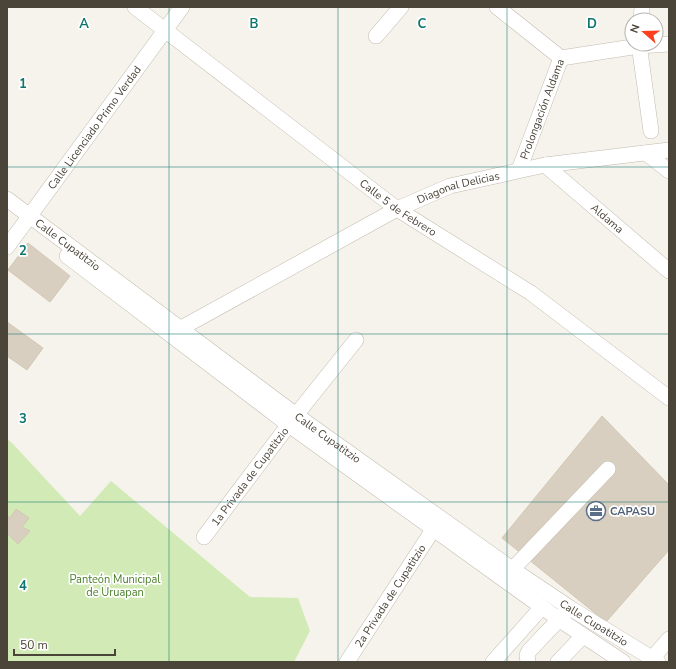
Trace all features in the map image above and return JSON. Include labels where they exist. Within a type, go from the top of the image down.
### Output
[{"type":"street","name":"Calle 5 de Febrero","points":[[135,7],[396,209],[531,293],[669,398]]},
{"type":"street","name":"Calle Licenciado Primo Verdad","points":[[7,247],[182,7]]},
{"type":"street","points":[[376,36],[401,7]]},
{"type":"street","name":"Prolongación Aldama","points":[[497,7],[561,58],[519,170]]},
{"type":"street","points":[[561,58],[624,48]]},
{"type":"street","points":[[640,52],[651,131]]},
{"type":"street","name":"Diagonal Delicias","points":[[176,331],[396,209],[450,186],[545,165],[669,150]]},
{"type":"street","points":[[646,153],[669,171]]},
{"type":"street","name":"Aldama","points":[[545,165],[669,271]]},
{"type":"street","name":"Calle Cupatitzio","points":[[7,199],[27,220],[292,420],[507,575],[542,607],[623,662]]},
{"type":"street","name":"1a Privada de Cupatitzio","points":[[204,537],[292,420],[356,340]]},
{"type":"street","points":[[507,575],[608,469]]},
{"type":"street","name":"2a Privada de Cupatitzio","points":[[347,662],[437,524]]},
{"type":"street","name":"Calle Cupatitzio","points":[[507,575],[570,608],[653,661]]},
{"type":"street","points":[[494,662],[542,607]]},
{"type":"street","points":[[528,662],[527,655],[529,651],[570,608]]},
{"type":"street","points":[[558,662],[583,636]]},
{"type":"street","points":[[653,661],[669,639]]},
{"type":"green space","name":"Panteón Municipal de Uruapan","points":[[7,439],[80,516],[111,481],[250,597],[298,598],[310,631],[294,662],[7,662]]},
{"type":"building","points":[[28,243],[70,276],[50,302],[8,270]]},
{"type":"building","points":[[7,322],[43,348],[27,370],[7,356]]},
{"type":"building","name":"CAPASU","points":[[602,416],[669,485],[669,550],[606,622],[502,538]]},
{"type":"building","points":[[16,509],[29,518],[22,527],[30,531],[18,544],[7,533],[7,516],[10,518]]},
{"type":"place","name":"CAPASU","points":[[596,511]]}]
